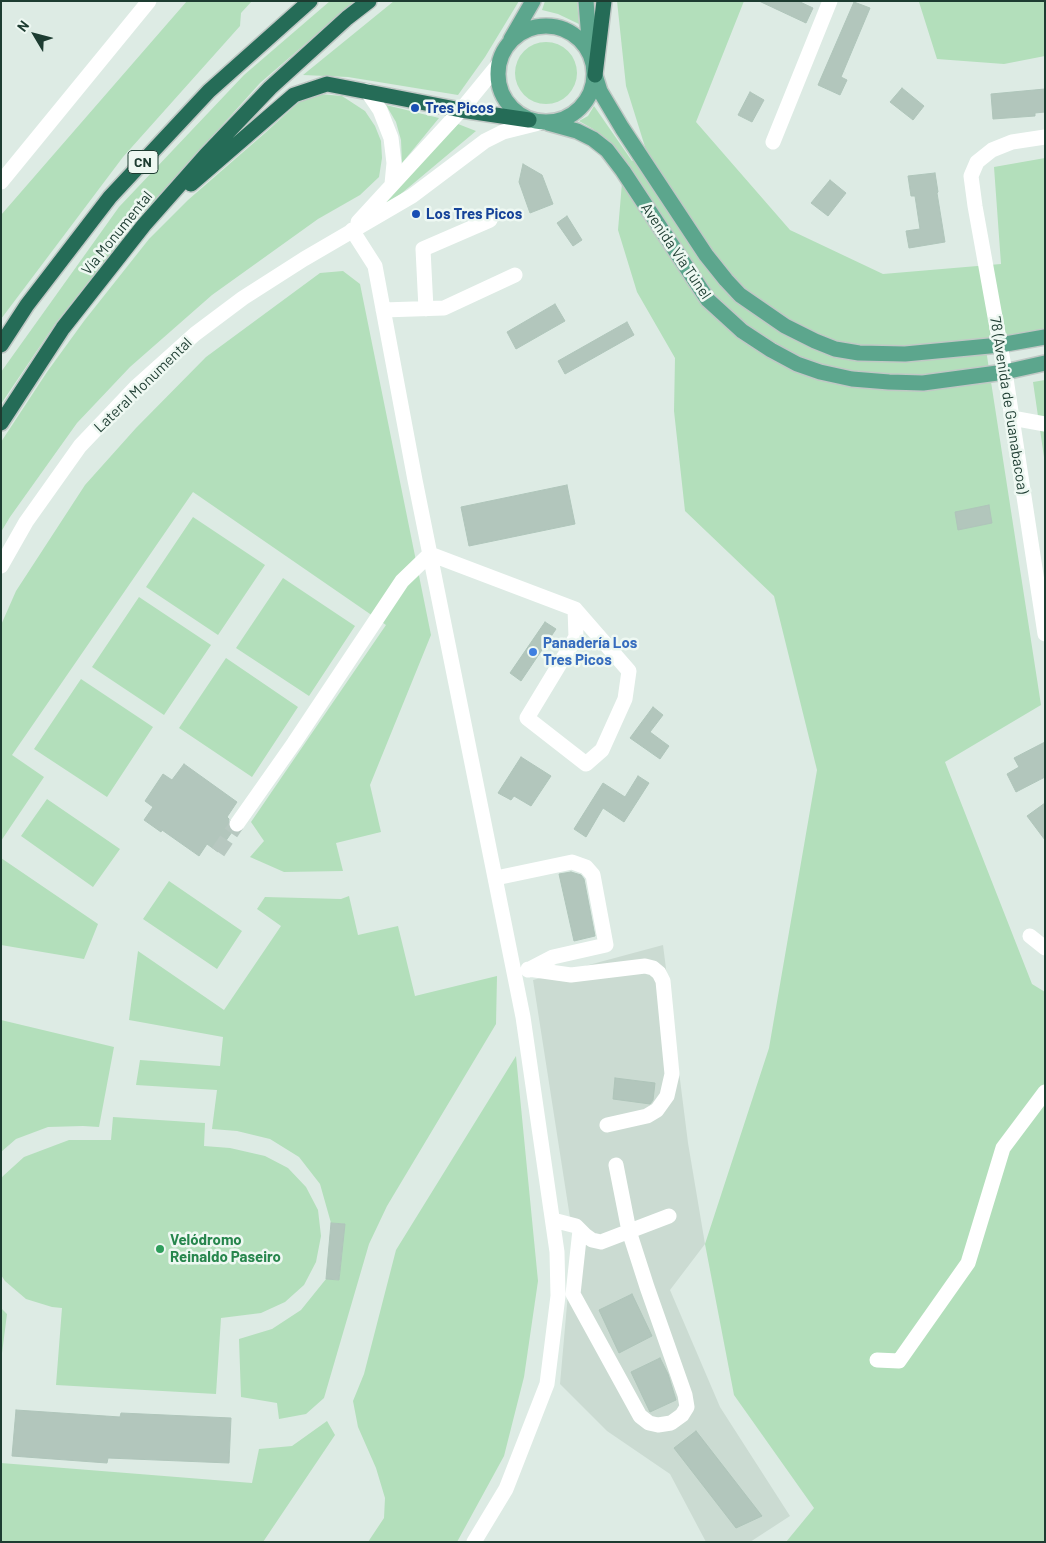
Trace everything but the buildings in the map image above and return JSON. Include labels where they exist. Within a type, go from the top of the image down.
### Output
[{"type":"highway","name":"Vía Monumental","points":[[1,346],[27,305],[110,197],[208,91],[310,1]]},
{"type":"highway","name":"Vía Monumental","points":[[1,423],[63,328],[144,225],[206,155],[270,88],[369,1]]},
{"type":"highway","points":[[595,75],[604,1]]},
{"type":"highway","points":[[144,225],[294,95],[327,84],[461,110],[539,122]]},
{"type":"main road","points":[[533,1],[501,55],[498,65],[498,79],[500,92],[507,104],[517,114],[539,122],[564,119],[578,111],[588,99],[594,84],[594,63],[590,52],[586,1]]},
{"type":"main road","points":[[506,47],[525,31],[550,26],[566,30],[580,39],[590,52]]},
{"type":"main road","name":"Avenida Vía Túnel","points":[[595,75],[600,91],[646,166],[706,255],[740,295],[785,326],[815,342],[835,349],[859,353],[905,354],[955,350],[1045,337]]},
{"type":"main road","name":"Avenida Vía Túnel","points":[[539,122],[577,131],[607,150],[623,171],[708,300],[742,331],[797,364],[820,372],[852,379],[923,383],[1005,372],[1045,363]]},
{"type":"street","points":[[1,182],[149,1]]},
{"type":"street","points":[[773,142],[830,1]]},
{"type":"street","name":"Lateral Monumental","points":[[352,230],[461,110],[498,65]]},
{"type":"street","points":[[367,91],[380,110],[392,138],[394,163],[392,184]]},
{"type":"street","name":"Lateral Monumental","points":[[1,566],[26,522],[80,446],[137,386],[195,334],[243,298],[352,230],[412,196],[485,141],[502,132],[539,122]]},
{"type":"street","name":"78 (Avenida de Guanabacoa)","points":[[1045,137],[1012,142],[992,150],[978,162],[971,176],[974,206],[1005,372],[1045,634]]},
{"type":"street","points":[[426,309],[424,249],[490,220]]},
{"type":"street","points":[[352,230],[375,266],[415,480],[496,878],[522,973],[529,1051],[557,1252],[558,1296],[547,1384],[506,1489],[474,1542]]},
{"type":"street","points":[[383,310],[444,308],[515,275]]},
{"type":"street","points":[[1012,418],[1045,424]]},
{"type":"street","points":[[430,554],[575,609],[629,671],[625,699],[602,750],[586,764],[527,718],[576,637],[575,609]]},
{"type":"street","points":[[237,824],[300,735],[402,581],[430,554]]},
{"type":"street","points":[[496,878],[572,862],[586,867],[593,875],[606,944],[553,957],[522,973]]},
{"type":"street","points":[[1030,936],[1045,948]]},
{"type":"street","points":[[522,973],[572,975],[645,966],[653,968],[659,973],[663,981],[672,1074],[667,1096],[657,1110],[647,1116],[607,1125]]},
{"type":"street","points":[[877,1360],[899,1362],[968,1263],[1002,1148],[1045,1092]]},
{"type":"street","points":[[580,1230],[573,1294],[640,1416],[649,1423],[658,1426],[671,1423],[682,1415],[687,1407],[685,1395],[629,1232],[616,1165]]},
{"type":"street","points":[[553,1220],[576,1226],[592,1240],[601,1242],[669,1216]]},
{"type":"shaded area","points":[[663,945],[688,1143],[705,1244],[670,1290],[720,1407],[790,1516],[750,1542],[706,1542],[670,1474],[607,1431],[560,1384],[573,1237],[533,980]]},
{"type":"green space","points":[[187,1],[252,1],[241,13],[240,26],[123,157],[1,319],[1,215]]},
{"type":"green space","points":[[330,1],[355,1],[260,83],[138,219],[55,324],[1,404],[1,372],[119,207],[244,75]]},
{"type":"green space","points":[[394,1],[519,1],[485,57],[458,95],[348,77],[303,75]]},
{"type":"green space","points":[[545,1],[577,1],[579,24],[558,14],[542,10]]},
{"type":"green space","points":[[617,1],[744,1],[696,122],[790,230],[883,274],[1001,264],[994,167],[1045,158],[1045,332],[985,343],[1041,705],[945,762],[1032,984],[1045,992],[1045,1542],[786,1542],[814,1508],[734,1395],[705,1244],[769,1048],[817,770],[774,596],[685,511],[674,411],[675,358],[637,292],[618,230],[623,171],[613,148],[593,129],[579,121],[588,116],[594,106],[632,161],[646,150],[626,86]]},
{"type":"green space","points":[[1045,1],[1045,56],[1004,64],[937,59],[919,2]]},
{"type":"green space","points":[[540,42],[552,42],[568,51],[575,61],[577,73],[575,85],[568,95],[552,104],[540,104],[529,99],[520,90],[515,79],[515,67],[520,56],[529,47]]},
{"type":"green space","points":[[320,94],[342,96],[365,111],[375,126],[381,141],[382,158],[379,177],[360,195],[318,219],[212,295],[130,367],[77,423],[1,532],[1,442],[47,372],[84,321],[149,239],[188,200],[299,102]]},
{"type":"green space","points":[[386,105],[439,118],[402,163],[401,140],[396,122]]},
{"type":"green space","points":[[458,124],[476,131],[390,203],[382,204]]},
{"type":"green space","points":[[343,271],[360,284],[431,635],[370,785],[381,832],[336,843],[343,871],[284,872],[250,857],[264,841],[251,822],[386,625],[193,492],[12,755],[44,777],[1,841],[1,625],[16,591],[85,485],[136,428],[206,357],[320,273]]},
{"type":"green space","points":[[1045,380],[1045,464],[1033,382]]},
{"type":"green space","points":[[193,517],[265,565],[218,635],[146,587]]},
{"type":"green space","points":[[283,578],[355,626],[309,696],[236,648]]},
{"type":"green space","points":[[139,597],[211,645],[164,715],[92,667]]},
{"type":"green space","points":[[226,658],[298,707],[252,777],[179,728]]},
{"type":"green space","points":[[81,679],[153,727],[107,797],[34,749]]},
{"type":"green space","points":[[47,799],[120,849],[93,887],[21,836]]},
{"type":"green space","points":[[1,858],[98,924],[84,959],[1,945]]},
{"type":"green space","points":[[169,881],[242,931],[217,969],[143,919]]},
{"type":"green space","points":[[349,896],[358,935],[398,926],[415,996],[497,976],[496,1024],[387,1206],[369,1244],[324,1398],[306,1414],[279,1419],[277,1403],[241,1397],[239,1339],[272,1329],[301,1310],[326,1279],[339,1280],[344,1224],[331,1223],[320,1184],[299,1157],[270,1139],[237,1131],[212,1129],[217,1090],[136,1085],[140,1060],[220,1066],[223,1037],[129,1020],[138,951],[224,1010],[281,926],[257,909],[265,897],[341,899]]},
{"type":"green space","points":[[1,1020],[114,1047],[99,1127],[48,1127],[16,1139],[1,1152]]},
{"type":"green space","points":[[516,1056],[538,1281],[524,1377],[504,1456],[457,1542],[368,1542],[384,1518],[385,1498],[376,1468],[358,1427],[353,1401],[364,1374],[396,1250]]},
{"type":"green space","name":"Velódromo Reinaldo Paseiro","points":[[113,1117],[205,1123],[204,1146],[230,1148],[265,1156],[288,1168],[306,1187],[318,1210],[321,1236],[316,1262],[304,1285],[285,1302],[261,1313],[221,1318],[216,1394],[56,1385],[62,1308],[26,1299],[5,1281],[1,1275],[1,1179],[3,1176],[24,1157],[69,1140],[111,1140]]},
{"type":"green space","points":[[1,1308],[7,1314],[1,1361]]},
{"type":"green space","points":[[327,1421],[335,1435],[263,1542],[1,1542],[1,1463],[252,1483],[259,1449],[292,1446]]},
{"type":"tunnel","points":[[218,852],[237,824]]},
{"type":"place","name":"Tres Picos","points":[[415,108]]},
{"type":"place","name":"Los Tres Picos","points":[[416,214]]},
{"type":"place","name":"Panadería Los Tres Picos","points":[[533,652]]},
{"type":"place","name":"Velódromo Reinaldo Paseiro","points":[[160,1249]]}]
